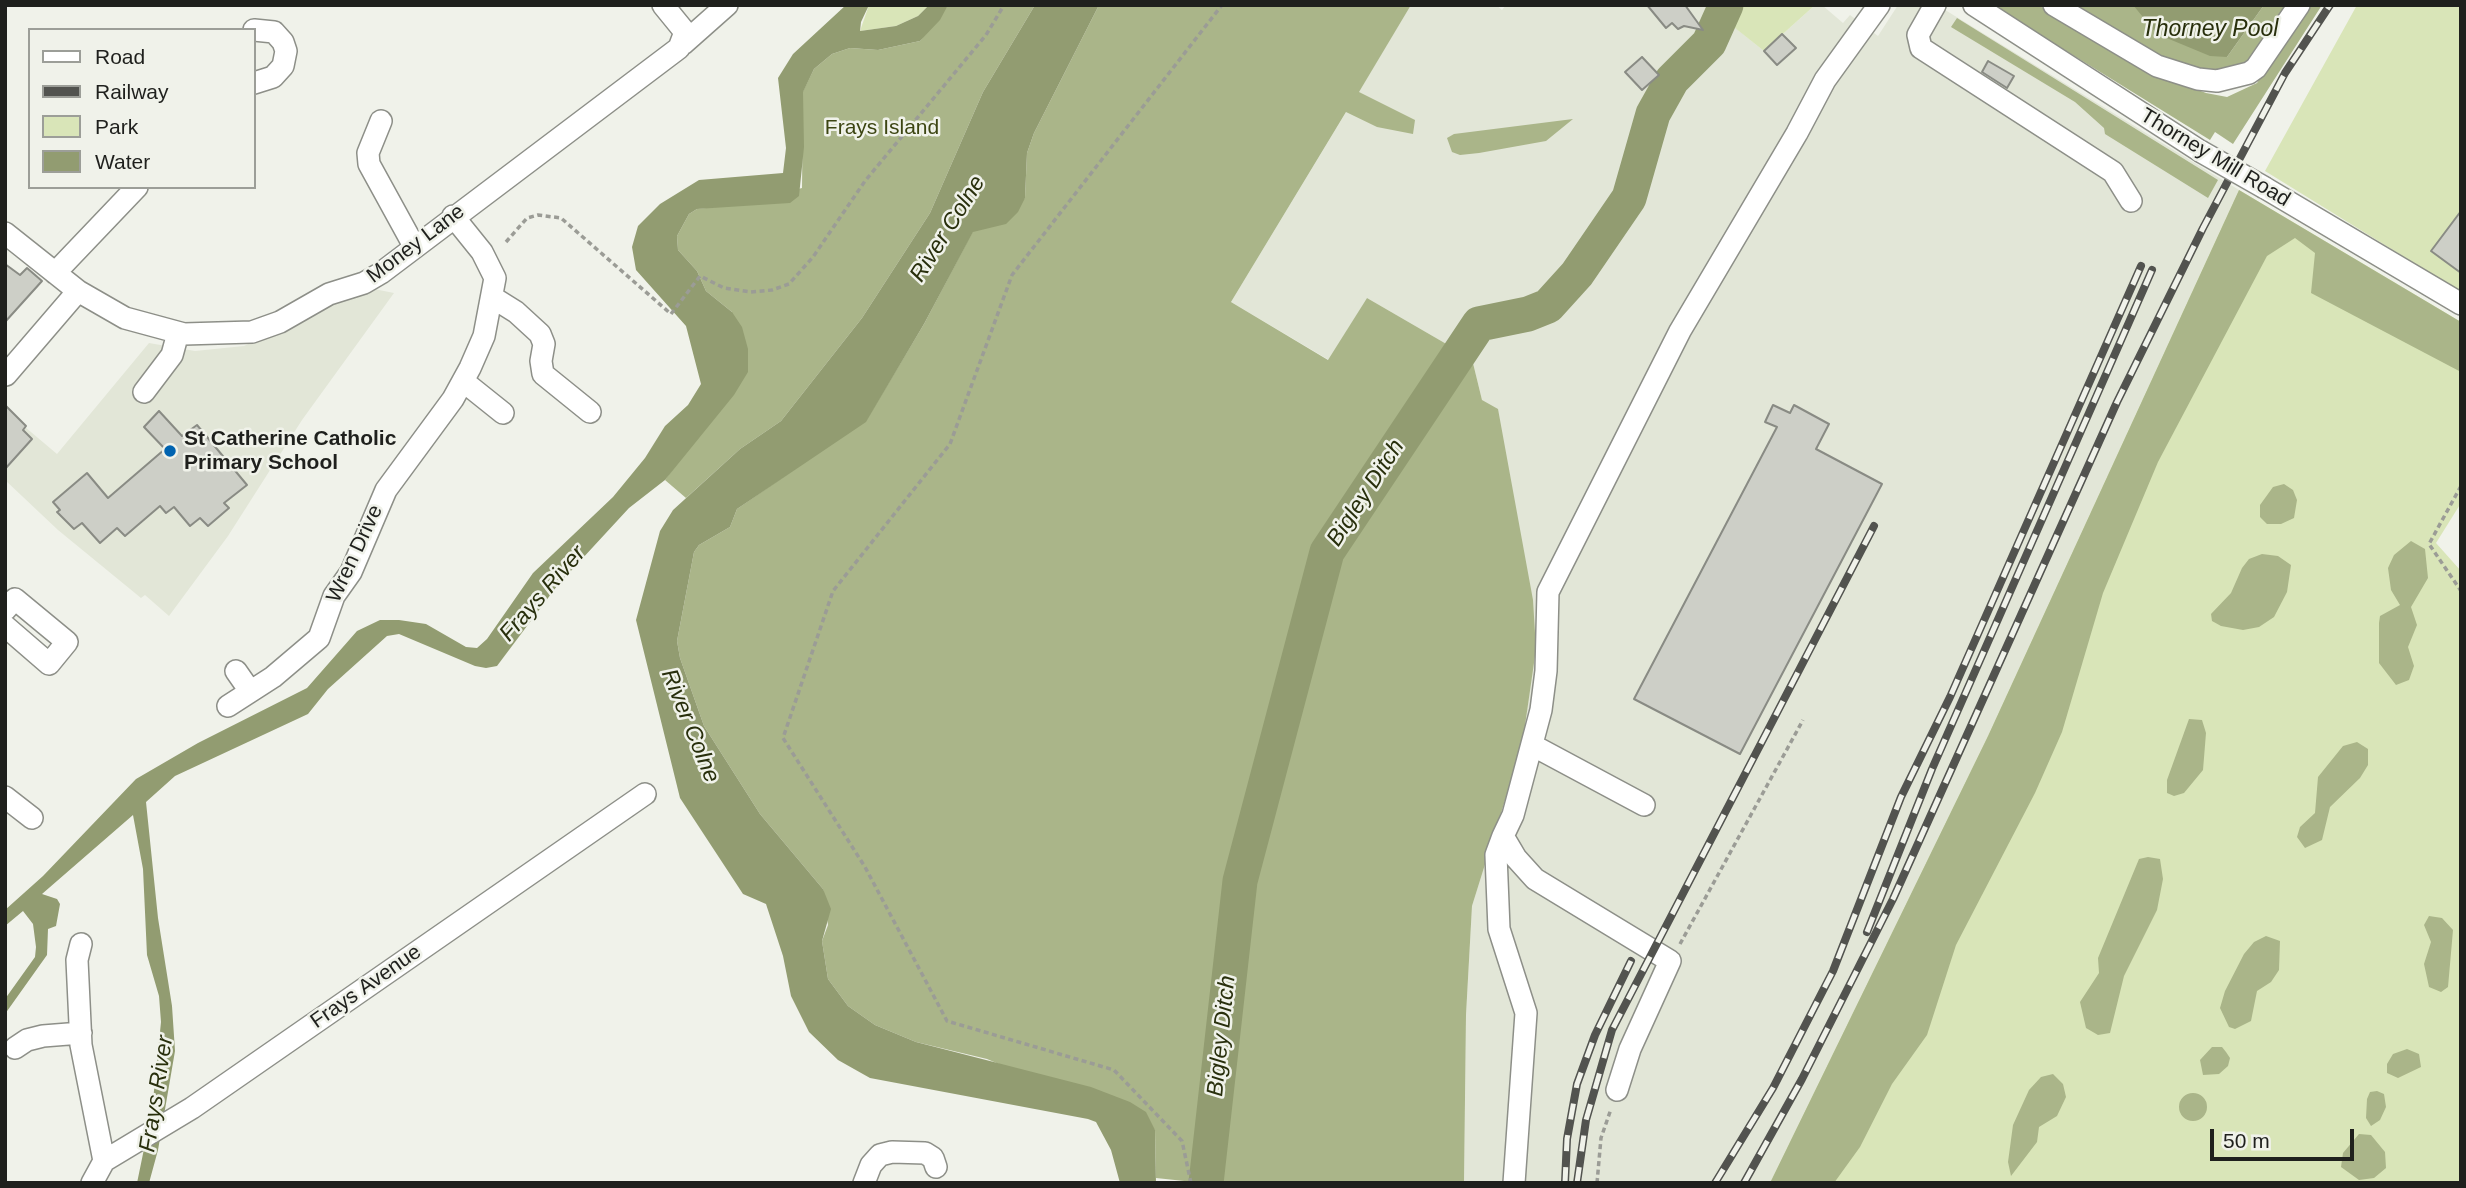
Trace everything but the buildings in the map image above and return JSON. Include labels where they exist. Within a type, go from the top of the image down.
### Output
[{"type":"street","points":[[663,5],[685,32],[682,44]]},
{"type":"street","name":"Money Lane","points":[[5,233],[78,291],[125,318],[178,333],[228,335],[252,332],[280,322],[329,294],[364,283],[682,44],[727,5]]},
{"type":"street","points":[[1514,1183],[1526,1013],[1499,929],[1496,855],[1513,815],[1541,710],[1546,671],[1548,592],[1679,331],[1797,134],[1825,80],[1880,5]]},
{"type":"street","points":[[1935,5],[1917,35],[1921,48],[2113,172],[2131,201]]},
{"type":"street","name":"Thorney Mill Road","points":[[1974,5],[2200,151],[2461,304]]},
{"type":"street","points":[[2054,5],[2157,66],[2198,79],[2217,81],[2249,73],[2256,68],[2298,5]]},
{"type":"street","points":[[256,30],[274,32],[283,42],[286,51],[276,74],[256,82]]},
{"type":"street","points":[[381,121],[368,151],[369,164],[414,246]]},
{"type":"street","points":[[55,273],[135,189]]},
{"type":"street","points":[[453,216],[498,256]]},
{"type":"street","name":"Wren Drive","points":[[228,706],[273,677],[319,638],[334,596],[351,572],[386,490],[463,381],[484,336],[498,256]]},
{"type":"street","points":[[6,375],[78,291]]},
{"type":"street","points":[[492,297],[516,312],[540,334],[544,344],[541,361],[544,374],[590,412]]},
{"type":"street","points":[[144,391],[172,355],[178,333]]},
{"type":"street","points":[[463,381],[502,412]]},
{"type":"street","points":[[5,610],[15,599],[67,642],[49,664],[5,626]]},
{"type":"street","points":[[236,671],[250,691]]},
{"type":"street","points":[[1532,745],[1644,805]]},
{"type":"street","name":"Frays Avenue","points":[[104,1161],[192,1108],[645,794]]},
{"type":"street","points":[[5,797],[32,818]]},
{"type":"street","points":[[1503,836],[1516,858],[1535,879],[1670,961],[1630,1049],[1617,1090]]},
{"type":"street","points":[[81,944],[77,960],[80,1033],[104,1161],[92,1183]]},
{"type":"street","points":[[15,1048],[27,1040],[43,1036],[80,1033]]},
{"type":"street","points":[[864,1183],[870,1165],[880,1155],[892,1152],[925,1153],[933,1158],[936,1167]]},
{"type":"path","points":[[498,256],[527,218],[538,215],[561,218],[671,314],[700,276],[724,288],[751,292],[772,290],[789,284],[813,257],[865,181],[986,35],[1004,5]]},
{"type":"path","points":[[1191,1183],[1182,1140],[1114,1070],[947,1021],[865,867],[783,738],[833,591],[950,444],[1012,275],[1222,5]]},
{"type":"path","points":[[2461,486],[2429,544],[2461,591]]},
{"type":"path","points":[[1670,961],[1803,720]]},
{"type":"path","points":[[1597,1183],[1601,1138],[1617,1090]]},
{"type":"shaded area","points":[[1411,5],[1496,5],[1502,10],[1506,5],[1707,5],[1764,51],[1815,5],[1822,5],[1843,23],[1850,15],[1878,36],[1898,5],[1937,5],[2239,190],[1988,736],[1770,1183],[1464,1183],[1466,1015],[1472,906],[1522,746],[1482,400],[1472,359],[1367,298],[1329,360],[1231,302]]},
{"type":"shaded area","name":"St Catherine Catholic Primary School","points":[[374,289],[394,293],[302,420],[228,536],[169,616],[145,595],[141,598],[58,530],[5,480],[5,448],[25,427],[57,454],[149,343],[195,351],[244,346],[351,295]]},
{"type":"green space","points":[[869,5],[929,5],[918,16],[896,26],[860,31]]},
{"type":"green space","name":"Frays Island","points":[[948,5],[1035,5],[983,92],[930,213],[862,318],[781,421],[740,449],[686,498],[665,480],[689,446],[732,312],[706,291],[697,271],[678,250],[677,236],[689,214],[697,209],[743,204],[802,188],[803,91],[814,69],[832,54],[850,48],[878,50],[920,41]]},
{"type":"green space","points":[[1099,5],[1411,5],[1359,92],[1415,120],[1413,134],[1377,127],[1346,112],[1231,302],[1328,360],[1367,298],[1455,349],[1323,548],[1233,880],[1203,1183],[1156,1178],[1155,1130],[987,1059],[916,1042],[875,1025],[848,1006],[828,979],[822,941],[828,925],[823,889],[760,814],[704,726],[680,658],[677,641],[694,552],[699,545],[730,527],[737,509],[867,419],[924,324],[973,231],[1025,198],[1027,153],[1034,133]]},
{"type":"green space","points":[[1733,5],[1815,5],[1764,51],[1725,20]]},
{"type":"green space","points":[[1992,5],[2038,5],[2167,78],[2206,93],[2227,97],[2257,83],[2305,5],[2322,5],[2233,144],[2215,132],[2210,140]]},
{"type":"green space","points":[[2072,5],[2133,5],[2227,57],[2264,5],[2292,5],[2254,66],[2237,71],[2195,70],[2168,60]]},
{"type":"green space","points":[[2357,5],[2461,5],[2461,292],[2265,171]]},
{"type":"green space","points":[[1957,18],[2218,180],[2208,198],[2105,134],[2104,128],[2075,102],[1951,27]]},
{"type":"green space","points":[[1573,119],[1546,141],[1479,153],[1460,155],[1452,152],[1447,138],[1454,134]]},
{"type":"green space","points":[[2239,190],[2461,322],[2461,503],[2436,543],[2461,571],[2461,1183],[1770,1183],[1988,736]]},
{"type":"green space","points":[[2239,190],[2461,322],[2461,372],[2311,293],[2315,253],[2295,238],[2267,256],[2158,462],[2103,593],[2062,732],[2035,793],[1956,945],[1927,1035],[1892,1084],[1860,1147],[1834,1183],[1770,1183],[1988,736]]},
{"type":"green space","points":[[1472,359],[1482,400],[1498,409],[1533,600],[1536,649],[1522,746],[1472,906],[1466,1015],[1464,1183],[1212,1183],[1245,883],[1331,556]]},
{"type":"green space","points":[[2284,484],[2293,490],[2297,500],[2294,518],[2281,524],[2267,524],[2260,517],[2260,505],[2273,487]]},
{"type":"green space","points":[[2411,541],[2425,549],[2428,578],[2411,607],[2417,625],[2408,647],[2414,666],[2409,680],[2396,685],[2379,663],[2379,623],[2380,616],[2400,605],[2391,590],[2388,568],[2394,555]]},
{"type":"green space","points":[[2262,554],[2278,556],[2291,565],[2287,592],[2274,617],[2259,627],[2243,630],[2221,626],[2212,621],[2211,614],[2231,593],[2242,568],[2249,559]]},
{"type":"green space","points":[[2189,719],[2202,720],[2206,733],[2203,770],[2184,793],[2174,796],[2167,793],[2167,780]]},
{"type":"green space","points":[[2357,742],[2368,749],[2368,765],[2360,778],[2330,807],[2322,840],[2305,848],[2297,837],[2300,827],[2315,813],[2318,777],[2343,746]]},
{"type":"green space","points":[[2139,859],[2160,859],[2163,879],[2157,910],[2124,976],[2110,1033],[2098,1035],[2086,1028],[2080,1002],[2099,973],[2098,958]]},
{"type":"green space","points":[[2429,916],[2442,918],[2453,930],[2448,987],[2441,992],[2429,987],[2424,964],[2431,942],[2424,925]]},
{"type":"green space","points":[[2266,936],[2280,941],[2279,970],[2271,982],[2257,991],[2251,1021],[2235,1029],[2229,1027],[2220,1008],[2225,991],[2244,954],[2254,942]]},
{"type":"green space","points":[[2212,1047],[2222,1047],[2230,1058],[2228,1066],[2219,1074],[2203,1075],[2200,1060]]},
{"type":"green space","points":[[2407,1049],[2419,1054],[2421,1067],[2398,1078],[2387,1073],[2387,1064],[2393,1054]]},
{"type":"green space","points":[[2053,1074],[2063,1084],[2066,1097],[2057,1116],[2039,1127],[2037,1142],[2011,1176],[2008,1162],[2013,1125],[2029,1090],[2041,1077]]},
{"type":"green space","points":[[2370,1092],[2384,1094],[2386,1107],[2380,1120],[2371,1126],[2366,1118],[2367,1099]]},
{"type":"green space","points":[[2193,1093],[2203,1097],[2207,1107],[2203,1117],[2193,1121],[2183,1117],[2179,1107],[2183,1097]]},
{"type":"green space","points":[[2359,1134],[2371,1135],[2385,1152],[2386,1168],[2374,1178],[2359,1180],[2341,1167],[2343,1153]]},
{"type":"water","name":"Frays River","points":[[846,5],[869,5],[860,31],[896,26],[918,16],[929,5],[948,5],[940,20],[920,41],[878,50],[850,48],[832,54],[814,69],[803,92],[804,147],[799,196],[790,203],[697,209],[689,214],[677,236],[678,250],[697,271],[706,291],[732,312],[742,327],[748,349],[748,372],[734,395],[665,480],[629,508],[557,586],[497,666],[475,666],[399,634],[387,636],[328,689],[308,714],[175,776],[146,802],[158,918],[172,1006],[175,1051],[158,1150],[149,1183],[137,1183],[152,1110],[161,1022],[159,996],[147,955],[143,869],[133,815],[42,894],[57,899],[60,904],[56,926],[48,929],[47,955],[5,1014],[5,999],[35,957],[36,947],[33,924],[23,911],[5,926],[5,910],[43,876],[136,779],[198,743],[307,688],[357,631],[380,620],[399,620],[426,624],[466,647],[477,648],[487,639],[533,573],[613,497],[645,458],[665,426],[688,405],[701,384],[686,326],[636,270],[632,247],[638,226],[660,204],[699,180],[783,173],[786,148],[778,78],[793,54]]},
{"type":"water","name":"River Colne","points":[[1035,5],[1099,5],[1034,133],[1027,153],[1025,198],[1018,212],[1006,224],[973,232],[924,324],[866,422],[737,509],[730,527],[699,545],[694,552],[677,641],[680,658],[704,726],[760,814],[823,889],[831,909],[822,941],[828,979],[848,1006],[875,1025],[916,1042],[1091,1087],[1130,1102],[1146,1112],[1155,1130],[1156,1183],[1120,1183],[1111,1150],[1096,1122],[870,1078],[838,1060],[809,1032],[791,996],[783,956],[766,904],[743,894],[680,798],[636,620],[660,531],[673,510],[740,449],[781,421],[862,318],[930,213],[983,92]]},
{"type":"water","name":"Thorney Pool","points":[[2133,5],[2264,5],[2227,57],[2210,56],[2157,34]]},
{"type":"waterway","name":"Bigley Ditch","points":[[1206,1183],[1240,881],[1327,552],[1479,324],[1528,314],[1548,306],[1577,274],[1629,198],[1653,114],[1672,80],[1709,43],[1726,5]]},
{"type":"railway","points":[[1744,1183],[1802,1079],[1893,899],[2117,402],[2203,228],[2285,73],[2330,5]]},
{"type":"railway","points":[[1715,1183],[1773,1088],[1833,971],[1901,797],[1950,697],[2141,266]]},
{"type":"railway","points":[[1867,932],[1932,769],[2152,270]]},
{"type":"railway","points":[[1577,1183],[1586,1120],[1612,1030],[1874,526]]},
{"type":"railway","points":[[1565,1183],[1567,1139],[1577,1084],[1595,1035],[1631,961]]},
{"type":"place","name":"St Catherine Catholic Primary School","points":[[170,451]]}]
